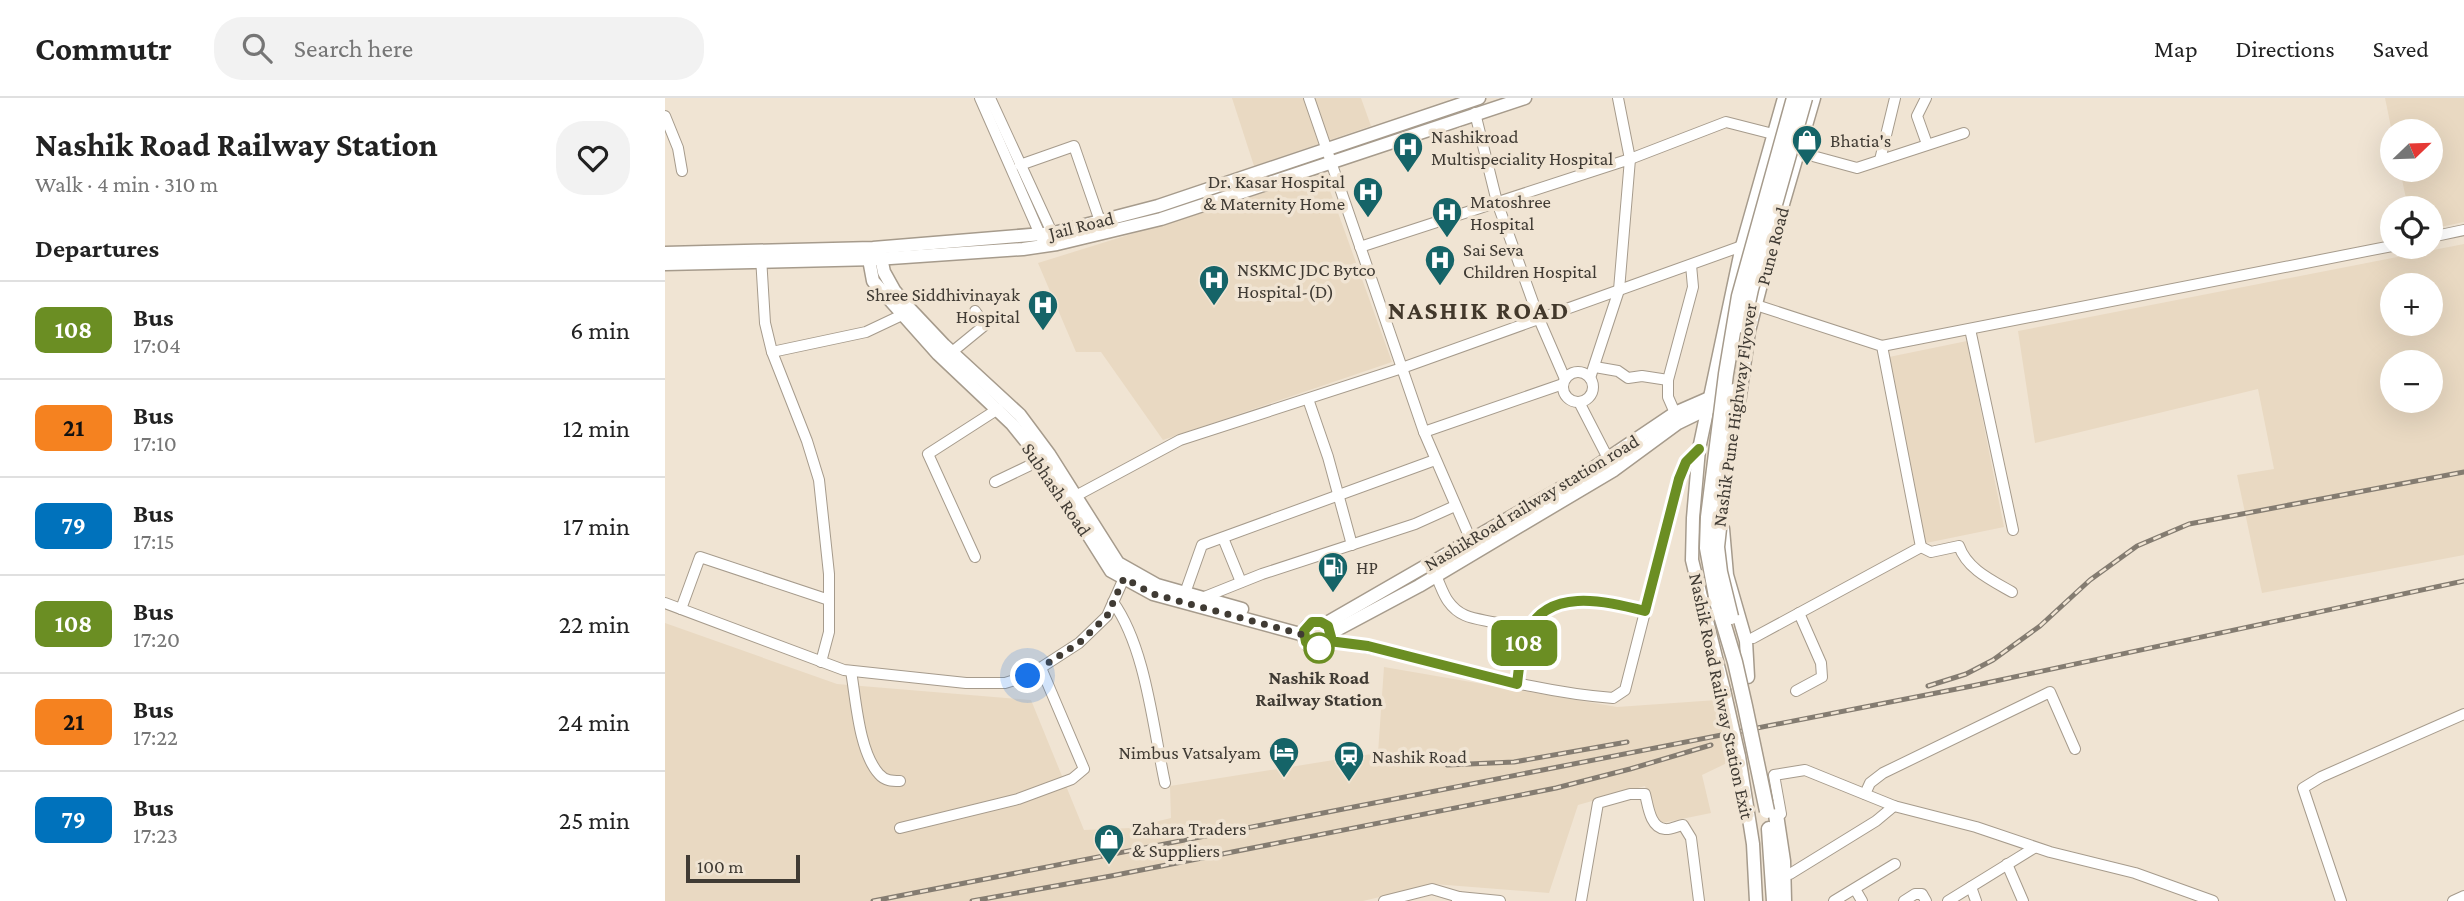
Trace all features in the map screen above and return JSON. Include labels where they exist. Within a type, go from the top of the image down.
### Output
[{"type":"highway","name":"Nashik Pune Highway Flyover","points":[[1784,901],[1783,861],[1714,590],[1707,548],[1707,527],[1726,374],[1739,296],[1794,98]]},
{"type":"highway","name":"Nashik Pune Highway Flyover","points":[[1774,901],[1771,810],[1748,677],[1720,572],[1717,547],[1740,342],[1751,289],[1805,98]]},
{"type":"main road","name":"Jail Road","points":[[1049,240],[1479,98]]},
{"type":"main road","name":"Jail Road","points":[[1049,240],[1161,219],[1506,101],[1525,98]]},
{"type":"main road","name":"Nashik Road Railway Station Exit","points":[[1756,901],[1753,844],[1739,756],[1692,559],[1693,518],[1699,449],[1742,246],[1784,98]]},
{"type":"main road","name":"Pune Road","points":[[1748,677],[1750,640],[1727,575],[1723,530],[1740,391],[1756,305],[1814,98]]},
{"type":"main road","points":[[665,264],[687,258],[874,253],[1049,240]]},
{"type":"main road","points":[[665,253],[687,258]]},
{"type":"main road","name":"Subhash Road","points":[[874,253],[873,281],[938,354],[998,409],[1041,460],[1118,563],[1157,585],[1305,631]]},
{"type":"main road","name":"Subhash Road","points":[[874,253],[894,290],[952,352],[1020,415],[1049,454],[1111,570],[1153,594],[1305,631]]},
{"type":"main road","points":[[1328,633],[1312,622],[1305,631],[1308,644],[1315,648],[1323,647],[1328,633],[1436,576],[1709,403],[1740,391]]},
{"type":"main road","name":"NashikRoad railway station road","points":[[1328,633],[1471,539],[1611,465],[1675,413],[1709,403]]},
{"type":"street","points":[[980,98],[1049,240]]},
{"type":"street","points":[[990,98],[1049,240]]},
{"type":"street","points":[[1309,98],[1424,432],[1476,552]]},
{"type":"street","points":[[1475,113],[1497,202],[1564,381],[1566,397],[1579,402],[1587,399],[1592,391],[1590,378],[1619,290],[1630,159],[1618,98]]},
{"type":"street","points":[[1880,160],[1895,98]]},
{"type":"street","points":[[1926,98],[1917,116],[1927,144]]},
{"type":"street","points":[[665,116],[668,134],[682,172]]},
{"type":"street","points":[[1360,247],[1630,159],[1726,122],[1773,134]]},
{"type":"street","points":[[1798,152],[1857,168],[1963,133]]},
{"type":"street","points":[[1020,165],[1074,146],[1100,221]]},
{"type":"street","points":[[2443,234],[2464,230]]},
{"type":"street","points":[[1071,499],[1180,440],[1402,368],[1742,246]]},
{"type":"street","points":[[1756,305],[1882,346],[2380,248]]},
{"type":"street","points":[[761,256],[765,323],[772,352],[807,441],[819,480],[829,574],[829,632],[821,662]]},
{"type":"street","points":[[1675,413],[1668,397],[1668,380],[1693,287],[1691,265]]},
{"type":"street","points":[[952,352],[985,324],[975,311]]},
{"type":"street","points":[[772,352],[866,332],[902,315]]},
{"type":"street","points":[[1970,329],[2013,530]]},
{"type":"street","points":[[1882,346],[1921,547]]},
{"type":"street","points":[[1595,367],[1618,371],[1628,377],[1668,380]]},
{"type":"street","points":[[1424,432],[1564,381],[1577,372],[1590,378]]},
{"type":"street","points":[[1308,398],[1328,457],[1352,545]]},
{"type":"street","points":[[1579,402],[1611,465]]},
{"type":"street","points":[[975,557],[928,454],[998,409]]},
{"type":"street","points":[[1328,633],[1368,646],[1517,684],[1613,698],[1625,690],[1679,479],[1686,462],[1699,449]]},
{"type":"street","points":[[995,482],[1041,460]]},
{"type":"street","points":[[1185,593],[1202,545],[1338,498],[1435,460]]},
{"type":"street","points":[[1202,598],[1241,582],[1415,524],[1455,506]]},
{"type":"street","points":[[1223,538],[1241,582]]},
{"type":"street","points":[[1921,547],[1931,552],[1959,546],[1962,555],[1977,572],[2012,592]]},
{"type":"street","points":[[1750,640],[1921,547]]},
{"type":"street","points":[[681,609],[700,557],[829,600]]},
{"type":"street","points":[[1436,576],[1448,601],[1465,617],[1498,623],[1526,635]]},
{"type":"street","points":[[665,603],[821,662],[852,671],[966,683],[1005,683],[1028,676],[1079,643],[1107,616],[1124,578]]},
{"type":"street","points":[[1517,684],[1526,635],[1535,621],[1548,609],[1570,600],[1613,603],[1645,611]]},
{"type":"street","points":[[1113,602],[1125,619],[1148,694],[1165,783]]},
{"type":"street","points":[[1796,691],[1822,677],[1821,663],[1799,613]]},
{"type":"street","points":[[900,828],[1018,799],[1072,779],[1084,769],[1041,668]]},
{"type":"street","points":[[852,671],[861,729],[871,762],[880,776],[889,781],[900,782]]},
{"type":"street","points":[[1864,794],[1870,783],[1883,774],[2050,692],[2075,749]]},
{"type":"street","points":[[2341,901],[2303,788],[2321,777],[2464,713]]},
{"type":"street","points":[[1790,901],[1790,874],[1774,775],[1805,770],[1894,806],[1976,827],[2034,848],[2135,873],[2198,898],[2213,901]]},
{"type":"street","points":[[1581,901],[1598,803],[1630,794],[1644,794],[1650,815],[1660,829],[1667,830],[1682,825],[1691,838],[1699,901]]},
{"type":"street","points":[[1790,874],[1876,821],[1894,806]]},
{"type":"street","points":[[1949,901],[2034,848]]},
{"type":"street","points":[[1834,901],[1895,864]]},
{"type":"street","points":[[2007,864],[2023,901]]},
{"type":"street","points":[[1971,887],[1976,901]]},
{"type":"street","points":[[1855,889],[1862,901]]},
{"type":"street","points":[[1384,901],[1432,890],[1458,899],[1500,901]]},
{"type":"street","points":[[1904,901],[1915,894],[1922,894],[1926,901]]},
{"type":"street","points":[[2453,901],[2464,896]]},
{"type":"shaded area","points":[[1232,98],[1361,98],[1371,126],[1254,166]]},
{"type":"shaded area","points":[[2385,98],[2464,98],[2464,222],[2443,226],[2443,196],[2405,196],[2403,182],[2443,182],[2443,119],[2389,119]]},
{"type":"shaded area","name":"NSKMC JDC Bytco Hospital-(D)","points":[[1324,174],[1392,362],[1163,440],[1101,352],[1076,352],[1038,263]]},
{"type":"shaded area","points":[[2464,244],[2464,555],[2262,593],[2237,475],[2274,469],[2258,389],[2035,443],[2018,331],[2387,259],[2443,259],[2443,248]]},
{"type":"shaded area","points":[[1967,341],[2004,527],[1926,543],[1889,357]]},
{"type":"shaded area","points":[[665,623],[837,684],[1031,700],[1084,830],[1130,828],[1171,818],[1170,786],[1378,753],[1384,667],[1617,707],[1717,700],[1727,763],[1702,775],[1711,813],[1657,824],[1645,786],[1578,805],[1549,893],[1434,884],[1363,901],[665,901]]},
{"type":"railway","points":[[1928,686],[1966,674],[1993,660],[2040,626],[2090,580],[2137,546],[2189,524],[2464,472]]},
{"type":"railway","points":[[873,901],[1972,686],[2464,581]]},
{"type":"railway","points":[[1447,765],[1514,762],[1627,742]]},
{"type":"railway","points":[[972,901],[1556,788],[1711,745]]},
{"type":"bus line","name":"108","points":[[1331,637],[1328,626],[1317,621],[1308,624],[1304,631],[1306,642],[1315,648],[1323,647],[1329,641],[1368,646],[1517,684],[1526,635],[1535,621],[1548,609],[1570,600],[1613,603],[1645,611],[1679,479],[1686,462],[1699,449]]},
{"type":"place","name":"Bhatia's","points":[[1807,167]]},
{"type":"place","name":"Nashikroad Multispeciality Hospital","points":[[1408,174]]},
{"type":"place","name":"Dr. Kasar Hospital & Maternity Home","points":[[1368,219]]},
{"type":"place","name":"Matoshree Hospital","points":[[1447,239]]},
{"type":"place","name":"Sai Seva Children Hospital","points":[[1440,287]]},
{"type":"place","name":"NSKMC JDC Bytco Hospital-(D)","points":[[1214,307]]},
{"type":"place","name":"Shree Siddhivinayak Hospital","points":[[1043,332]]},
{"type":"place","name":"HP","points":[[1333,594]]},
{"type":"place","name":"Nashik Road Railway Station","points":[[1319,648]]},
{"type":"place","name":"Nimbus Vatsalyam","points":[[1284,779]]},
{"type":"place","name":"Nashik Road","points":[[1349,783]]},
{"type":"place","name":"Zahara Traders & Suppliers","points":[[1109,866]]},
{"type":"district","name":"NASHIK ROAD","points":[[1479,310]]},
{"type":"route","points":[[1028,676],[1079,643],[1107,616],[1124,578],[1153,594],[1304,635],[1311,647],[1319,648]]}]
